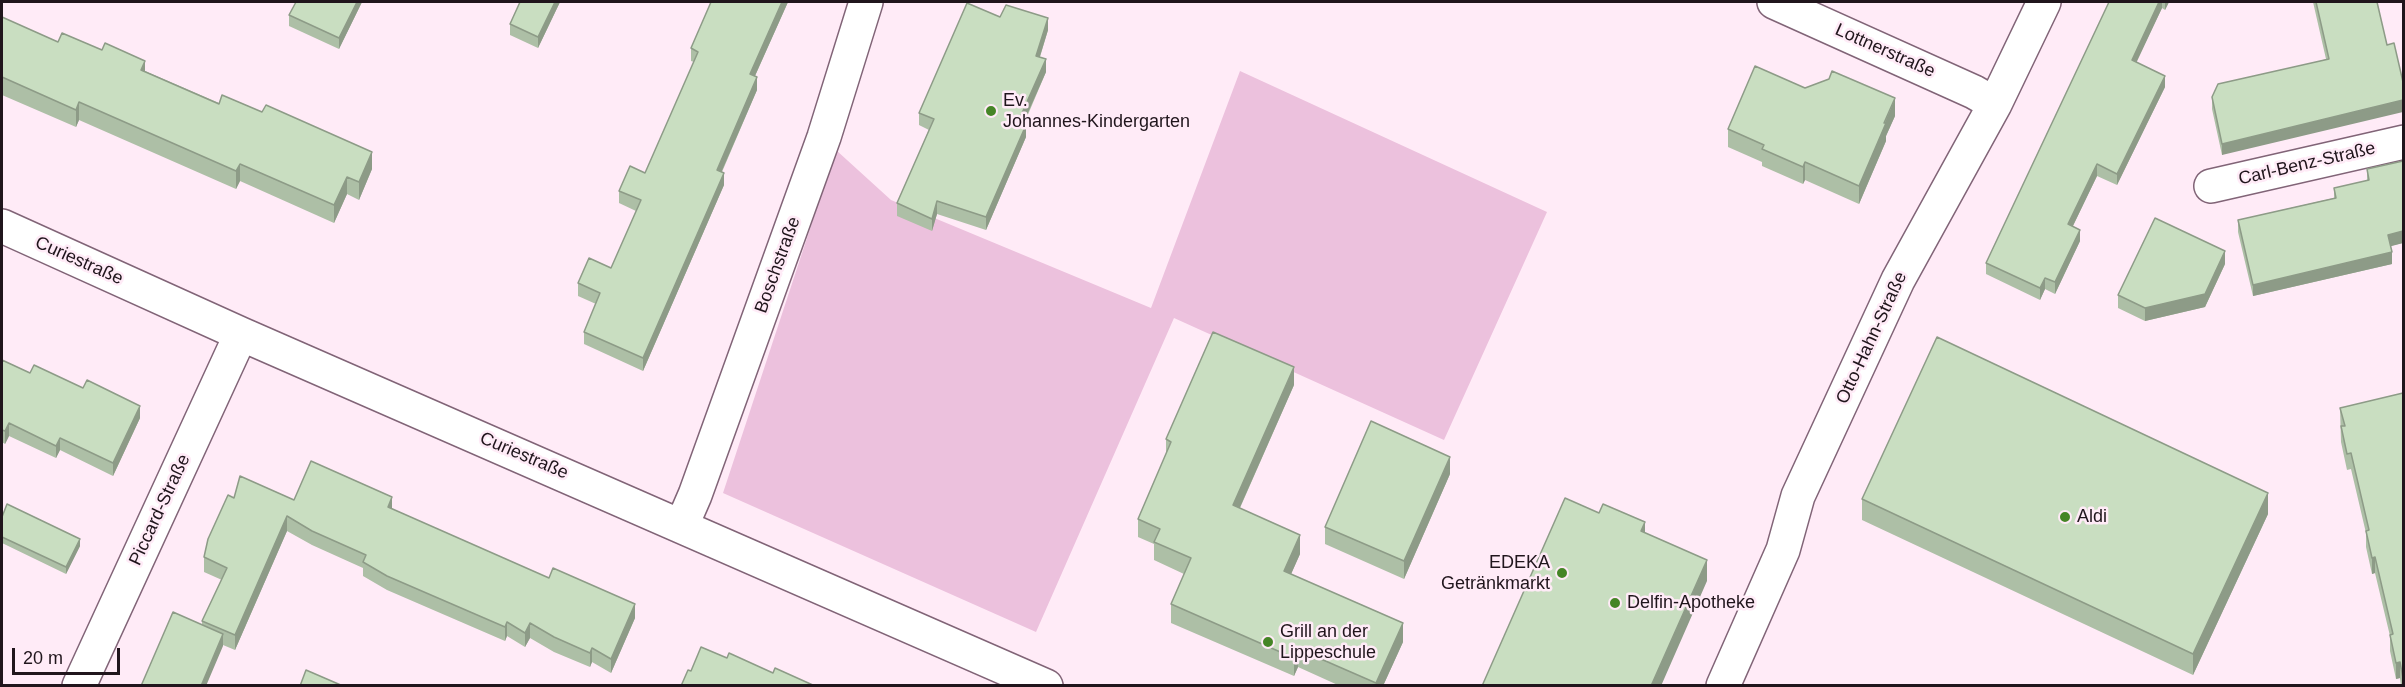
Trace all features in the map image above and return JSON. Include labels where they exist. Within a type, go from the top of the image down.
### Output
[{"type":"street","name":"Boschstraße","points":[[682,525],[695,495],[824,137],[866,2]]},
{"type":"street","name":"Lottnerstraße","points":[[1774,2],[1974,92],[1995,104]]},
{"type":"street","name":"Otto-Hahn-Straße","points":[[1723,686],[1783,550],[1798,496],[1898,280],[1995,104],[2044,2]]},
{"type":"street","name":"Carl-Benz-Straße","points":[[2211,186],[2403,142]]},
{"type":"street","name":"Curiestraße","points":[[2,226],[241,334],[1046,686]]},
{"type":"street","name":"Piccard-Straße","points":[[79,686],[241,334]]},
{"type":"shaded area","points":[[1240,71],[1547,212],[1444,440],[1174,318],[1036,632],[723,493],[836,150],[891,200],[1151,308]]},
{"type":"building","points":[[296,2],[357,2],[339,38],[289,15]]},
{"type":"building","points":[[520,2],[555,2],[538,37],[510,24]]},
{"type":"building","points":[[711,2],[782,2],[750,74],[757,77],[717,170],[724,173],[643,358],[584,332],[600,293],[578,283],[589,258],[611,268],[641,200],[619,191],[630,166],[645,173],[698,52],[691,48]]},
{"type":"building","points":[[2109,2],[2159,2],[2132,60],[2165,76],[2117,174],[2097,164],[2068,224],[2080,230],[2055,282],[2045,278],[2040,288],[1986,263]]},
{"type":"building","points":[[2316,2],[2377,2],[2387,45],[2394,43],[2403,82],[2403,100],[2222,144],[2212,97],[2218,84],[2329,59]]},
{"type":"building","name":"Ev. Johannes-Kindergarten","points":[[967,3],[1000,17],[1006,5],[1048,18],[1036,56],[1046,59],[1018,122],[1026,125],[986,217],[937,201],[932,219],[897,203],[934,119],[919,113]]},
{"type":"building","points":[[2,17],[58,42],[62,33],[102,50],[105,43],[145,61],[141,70],[219,104],[222,95],[262,112],[266,105],[372,152],[359,182],[347,177],[334,205],[240,164],[236,171],[79,102],[76,110],[2,77]]},
{"type":"building","points":[[1755,66],[1805,88],[1829,79],[1832,71],[1895,98],[1859,186],[1805,162],[1803,167],[1762,149],[1764,145],[1728,129]]},
{"type":"building","points":[[2403,161],[2403,231],[2388,235],[2392,252],[2253,285],[2238,220],[2336,198],[2334,188],[2369,180],[2367,169]]},
{"type":"building","points":[[2155,218],[2225,251],[2205,294],[2145,308],[2118,295]]},
{"type":"building","points":[[1213,332],[1294,367],[1233,505],[1300,535],[1284,571],[1403,623],[1376,683],[1298,649],[1294,658],[1171,604],[1191,558],[1154,542],[1160,529],[1138,519],[1171,442],[1166,439]]},
{"type":"building","name":"Aldi","points":[[1937,337],[2268,493],[2193,654],[1862,499]]},
{"type":"building","points":[[2,360],[30,373],[34,365],[83,388],[87,380],[140,406],[113,463],[60,438],[56,446],[9,423],[5,431],[2,430]]},
{"type":"building","points":[[2403,393],[2403,678],[2400,662],[2396,663],[2390,635],[2393,634],[2375,557],[2372,558],[2366,531],[2369,530],[2351,453],[2347,454],[2341,426],[2345,426],[2340,408]]},
{"type":"building","points":[[1371,421],[1450,457],[1404,561],[1325,527]]},
{"type":"building","points":[[311,461],[392,497],[388,507],[549,578],[553,568],[635,604],[611,659],[592,648],[590,653],[554,637],[530,623],[525,633],[507,622],[505,627],[387,576],[363,562],[366,555],[312,531],[287,516],[235,635],[202,621],[227,568],[204,557],[208,539],[228,495],[234,498],[240,476],[294,500]]},
{"type":"building","name":"Delfin-Apotheke","points":[[1565,498],[1599,513],[1603,504],[1645,522],[1641,531],[1707,560],[1651,686],[1482,686]]},
{"type":"building","points":[[7,504],[80,539],[66,567],[2,537],[2,517]]},
{"type":"building","points":[[173,612],[223,634],[201,686],[141,686]]},
{"type":"building","points":[[701,647],[727,658],[729,653],[773,673],[775,668],[815,686],[681,686],[688,670],[691,671]]},
{"type":"building","points":[[306,670],[343,686],[300,686]]},
{"type":"place","name":"Ev. Johannes-Kindergarten","points":[[991,111]]},
{"type":"place","name":"Aldi","points":[[2065,517]]},
{"type":"place","name":"EDEKA Getränkmarkt","points":[[1562,573]]},
{"type":"place","name":"Delfin-Apotheke","points":[[1615,603]]},
{"type":"place","name":"Grill an der Lippeschule","points":[[1268,642]]}]
